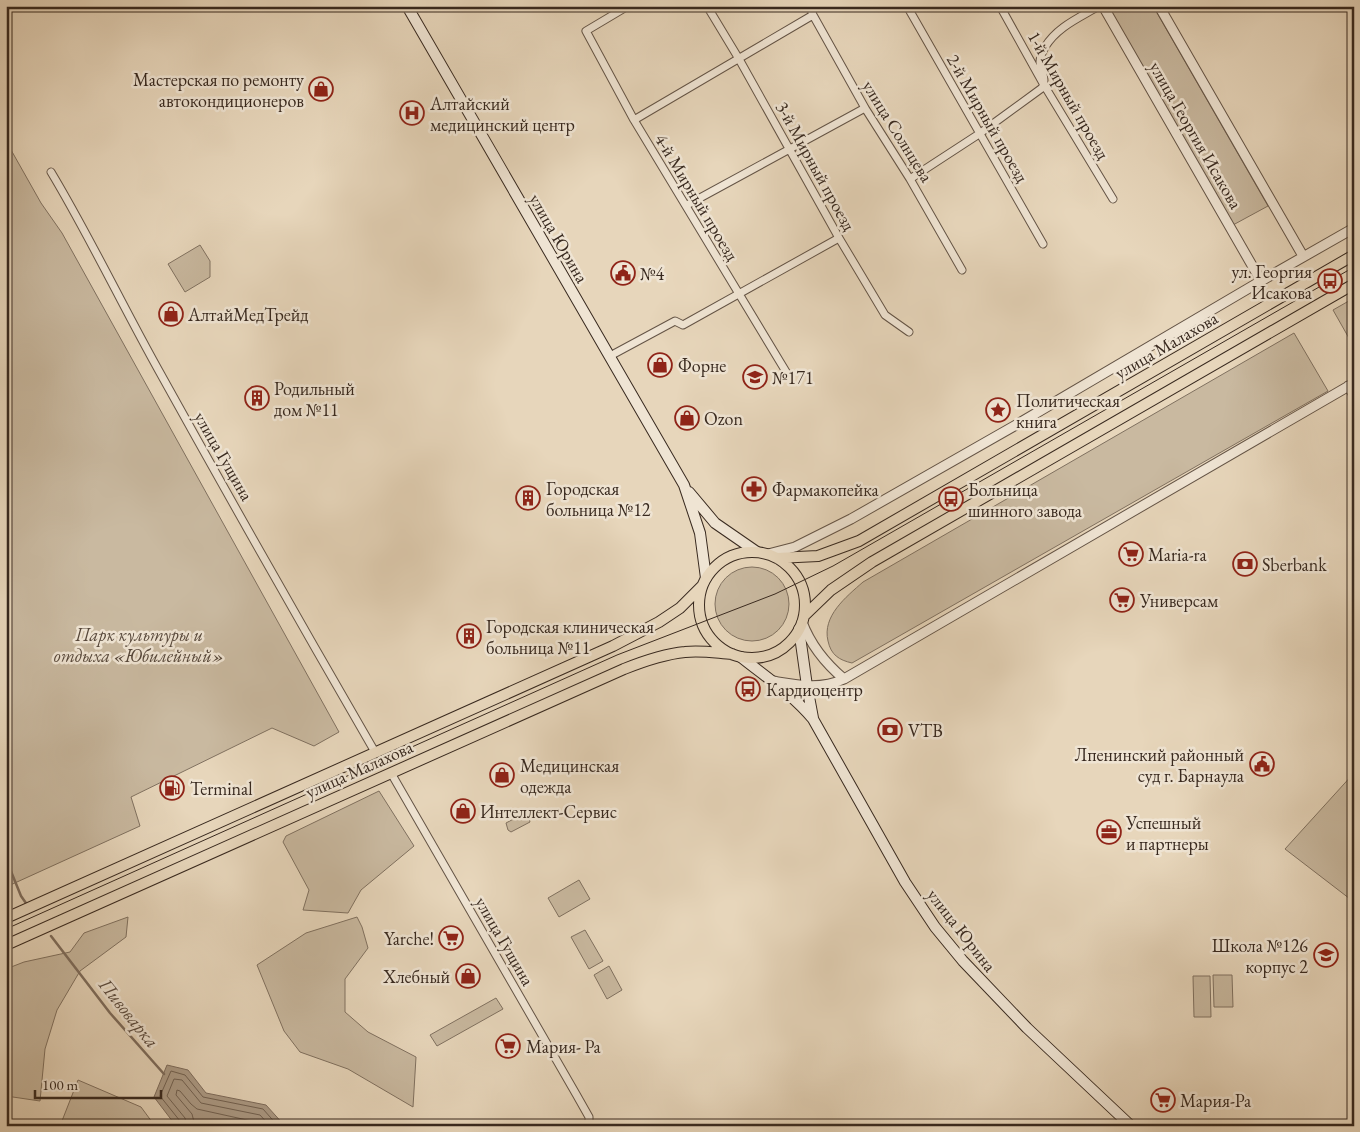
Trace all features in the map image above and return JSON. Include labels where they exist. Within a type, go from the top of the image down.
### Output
[{"type":"main road","name":"улица Юрина","points":[[407,6],[684,485],[715,523],[757,552]]},
{"type":"main road","name":"улица Малахова","points":[[773,556],[818,556],[859,541],[1354,255]]},
{"type":"main road","points":[[801,622],[804,597],[800,583],[794,573],[773,556],[757,552],[737,554],[727,558],[712,570],[704,582],[698,604],[703,627],[715,643],[737,656],[758,657],[775,653],[793,639],[801,622],[831,590],[872,562],[1354,284]]},
{"type":"main road","name":"улица Юрина","points":[[684,485],[700,533],[704,582]]},
{"type":"main road","name":"улица Малахова","points":[[6,918],[613,646],[659,622],[680,608],[704,582]]},
{"type":"main road","name":"улица Юрина","points":[[801,622],[806,686],[814,719],[905,882],[935,927],[962,961],[1021,1022],[1131,1126]]},
{"type":"main road","name":"улица Малахова","points":[[6,946],[624,668],[648,660],[684,652],[705,652],[737,656]]},
{"type":"main road","name":"улица Юрина","points":[[737,656],[773,680],[814,719]]},
{"type":"street","name":"4-й Мирный проезд","points":[[628,6],[586,31],[634,120],[788,375]]},
{"type":"street","name":"3-й Мирный проезд","points":[[707,6],[739,59],[839,238],[886,315],[909,332]]},
{"type":"street","name":"улица Солнцева","points":[[810,6],[813,15],[865,108],[910,179],[962,270]]},
{"type":"street","name":"2-й Мирный проезд","points":[[907,6],[1043,244]]},
{"type":"street","name":"1-й Мирный проезд","points":[[1000,6],[1044,85],[1113,199]]},
{"type":"street","points":[[910,179],[979,134],[1042,88],[1044,85],[1040,60],[1050,39],[1063,27],[1098,6]]},
{"type":"street","name":"улица Георгия Исакова","points":[[1102,6],[1261,281]]},
{"type":"street","name":"улица Георгия Исакова","points":[[1159,6],[1303,256]]},
{"type":"street","points":[[634,120],[813,15]]},
{"type":"street","points":[[687,205],[865,108]]},
{"type":"street","name":"улица Гущина","points":[[51,172],[78,216],[159,371],[375,752]]},
{"type":"street","points":[[773,556],[852,519],[1354,228]]},
{"type":"street","points":[[610,356],[675,321],[683,326],[839,238]]},
{"type":"street","points":[[773,680],[806,686],[827,685],[844,680],[1351,385],[1354,395]]},
{"type":"street","points":[[801,622],[814,647],[844,680]]},
{"type":"street","name":"улица Гущина","points":[[391,773],[589,1117],[589,1126]]},
{"type":"green space","points":[[1107,6],[1153,6],[1268,206],[1233,225]]},
{"type":"green space","name":"Парк культуры и отдыха «Юбилейный»","points":[[6,141],[41,203],[62,233],[339,732],[314,746],[272,728],[131,797],[140,826],[6,887]]},
{"type":"green space","points":[[200,245],[210,261],[210,277],[185,292],[168,264]]},
{"type":"green space","points":[[1354,298],[1354,347],[1333,310]]},
{"type":"green space","points":[[1294,333],[1328,391],[852,663],[839,658],[833,653],[829,646],[827,632],[832,615],[843,601],[863,582]]},
{"type":"green space","points":[[745,567],[759,567],[773,573],[783,583],[789,597],[787,618],[773,635],[759,641],[745,641],[731,635],[721,625],[715,611],[715,597],[721,583],[731,573]]},
{"type":"green space","points":[[1354,773],[1354,902],[1285,849]]},
{"type":"green space","points":[[379,791],[414,846],[361,890],[348,913],[303,910],[309,890],[283,842],[286,836]]},
{"type":"green space","points":[[525,813],[528,815],[530,822],[511,832],[508,830],[506,823]]},
{"type":"green space","points":[[579,880],[590,899],[559,917],[548,898]]},
{"type":"green space","points":[[128,917],[126,937],[80,971],[57,1010],[45,1049],[40,1101],[6,1096],[6,969],[24,962],[70,952],[84,933]]},
{"type":"green space","points":[[357,917],[368,948],[345,979],[345,1012],[368,1032],[416,1057],[413,1107],[348,1069],[300,1052],[284,1031],[257,965],[306,933]]},
{"type":"green space","points":[[585,930],[603,961],[589,969],[571,937]]},
{"type":"green space","points":[[609,966],[622,990],[607,999],[594,975]]},
{"type":"green space","points":[[1213,975],[1232,975],[1233,1007],[1214,1007]]},
{"type":"green space","points":[[1193,976],[1210,976],[1211,1017],[1194,1017]]},
{"type":"green space","points":[[496,998],[503,1009],[437,1046],[430,1035]]},
{"type":"green space","points":[[78,1080],[141,1107],[155,1126],[60,1126]]},
{"type":"water","points":[[167,1065],[188,1070],[206,1093],[266,1105],[285,1126],[180,1126],[173,1122],[154,1097]]},
{"type":"waterway","name":"Пивоварка","points":[[6,859],[21,896],[28,906]]},
{"type":"waterway","name":"Пивоварка","points":[[51,936],[110,1013],[164,1074]]},
{"type":"tram line","points":[[6,929],[617,655],[775,594],[833,566],[1354,267]]},
{"type":"place","name":"Мастерская по ремонту автокондиционеров","points":[[321,89]]},
{"type":"place","name":"Алтайский медицинский центр","points":[[412,113]]},
{"type":"place","name":"№4","points":[[623,273]]},
{"type":"place","name":"ул. Георгия Исакова","points":[[1330,281]]},
{"type":"place","name":"АлтайМедТрейд","points":[[171,314]]},
{"type":"place","name":"Форне","points":[[660,365]]},
{"type":"place","name":"№171","points":[[755,377]]},
{"type":"place","name":"Родильный дом №11","points":[[257,398]]},
{"type":"place","name":"Политическая книга","points":[[998,410]]},
{"type":"place","name":"Ozon","points":[[687,418]]},
{"type":"place","name":"Фармакопейка","points":[[754,489]]},
{"type":"place","name":"Городская больница №12","points":[[528,498]]},
{"type":"place","name":"Больница шинного завода","points":[[951,499]]},
{"type":"place","name":"Maria-ra","points":[[1131,554]]},
{"type":"place","name":"Sberbank","points":[[1245,564]]},
{"type":"place","name":"Универсам","points":[[1122,600]]},
{"type":"place","name":"Городская клиническая больница №11","points":[[469,636]]},
{"type":"place","name":"Кардиоцентр","points":[[748,689]]},
{"type":"place","name":"VTB","points":[[890,730]]},
{"type":"place","name":"Лпенинский районный суд г. Барнаула","points":[[1262,764]]},
{"type":"place","name":"Медицинская одежда","points":[[502,775]]},
{"type":"place","name":"Terminal","points":[[172,788]]},
{"type":"place","name":"Интеллект-Сервис","points":[[463,811]]},
{"type":"place","name":"Успешный и партнеры","points":[[1109,832]]},
{"type":"place","name":"Yarche!","points":[[451,938]]},
{"type":"place","name":"Школа №126 корпус 2","points":[[1326,955]]},
{"type":"place","name":"Хлебный","points":[[468,976]]},
{"type":"place","name":"Мария- Ра","points":[[508,1046]]},
{"type":"place","name":"Мария-Ра","points":[[1163,1100]]}]
